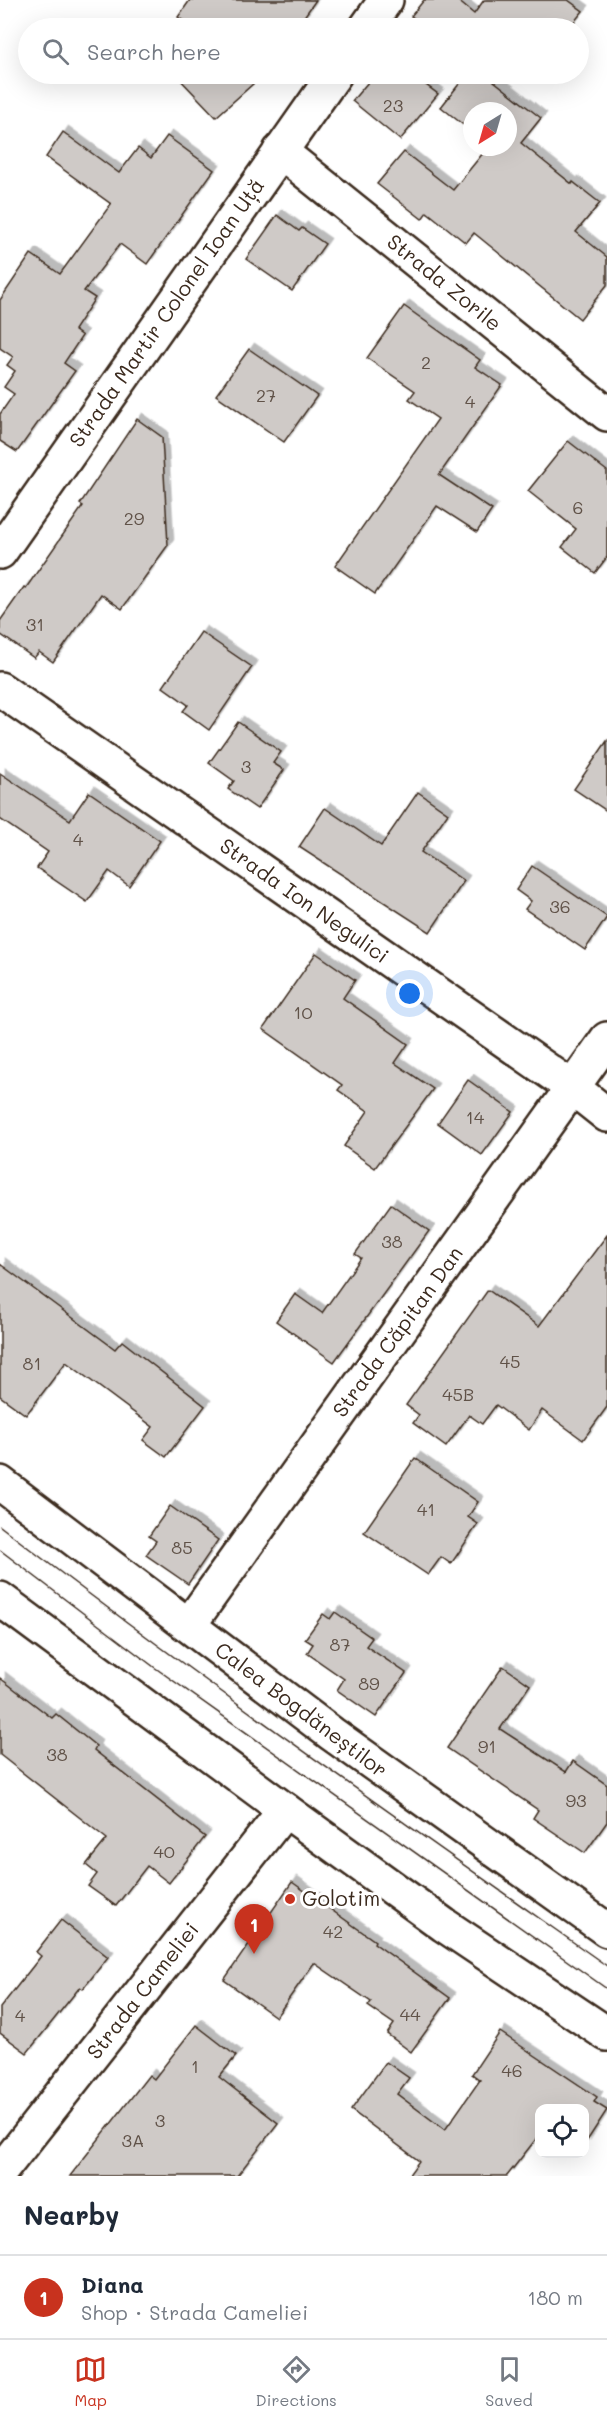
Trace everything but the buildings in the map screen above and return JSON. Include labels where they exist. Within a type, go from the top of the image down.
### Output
[{"type":"street","points":[[373,18],[386,0]]},
{"type":"street","name":"Strada Martir Colonel Ioan Uță","points":[[0,552],[328,84]]},
{"type":"street","name":"Strada Zorile","points":[[280,151],[607,414]]},
{"type":"street","name":"Strada Ion Negulici","points":[[0,688],[607,1114]]},
{"type":"street","name":"Strada Căpitan Dan","points":[[189,1625],[607,1039]]},
{"type":"street","name":"Calea Bogdăneștilor","points":[[0,1483],[350,1747],[607,1930]]},
{"type":"street","points":[[0,1599],[444,1925],[607,2034]]},
{"type":"street","name":"Strada Cameliei","points":[[0,2172],[285,1810]]},
{"type":"tram line","points":[[0,1526],[225,1694],[607,1966]]},
{"type":"tram line","points":[[0,1550],[154,1667],[607,1989]]},
{"type":"place","name":"Golotim","points":[[290,1899]]},
{"type":"place","name":"Diana","points":[[254,1954]]}]
